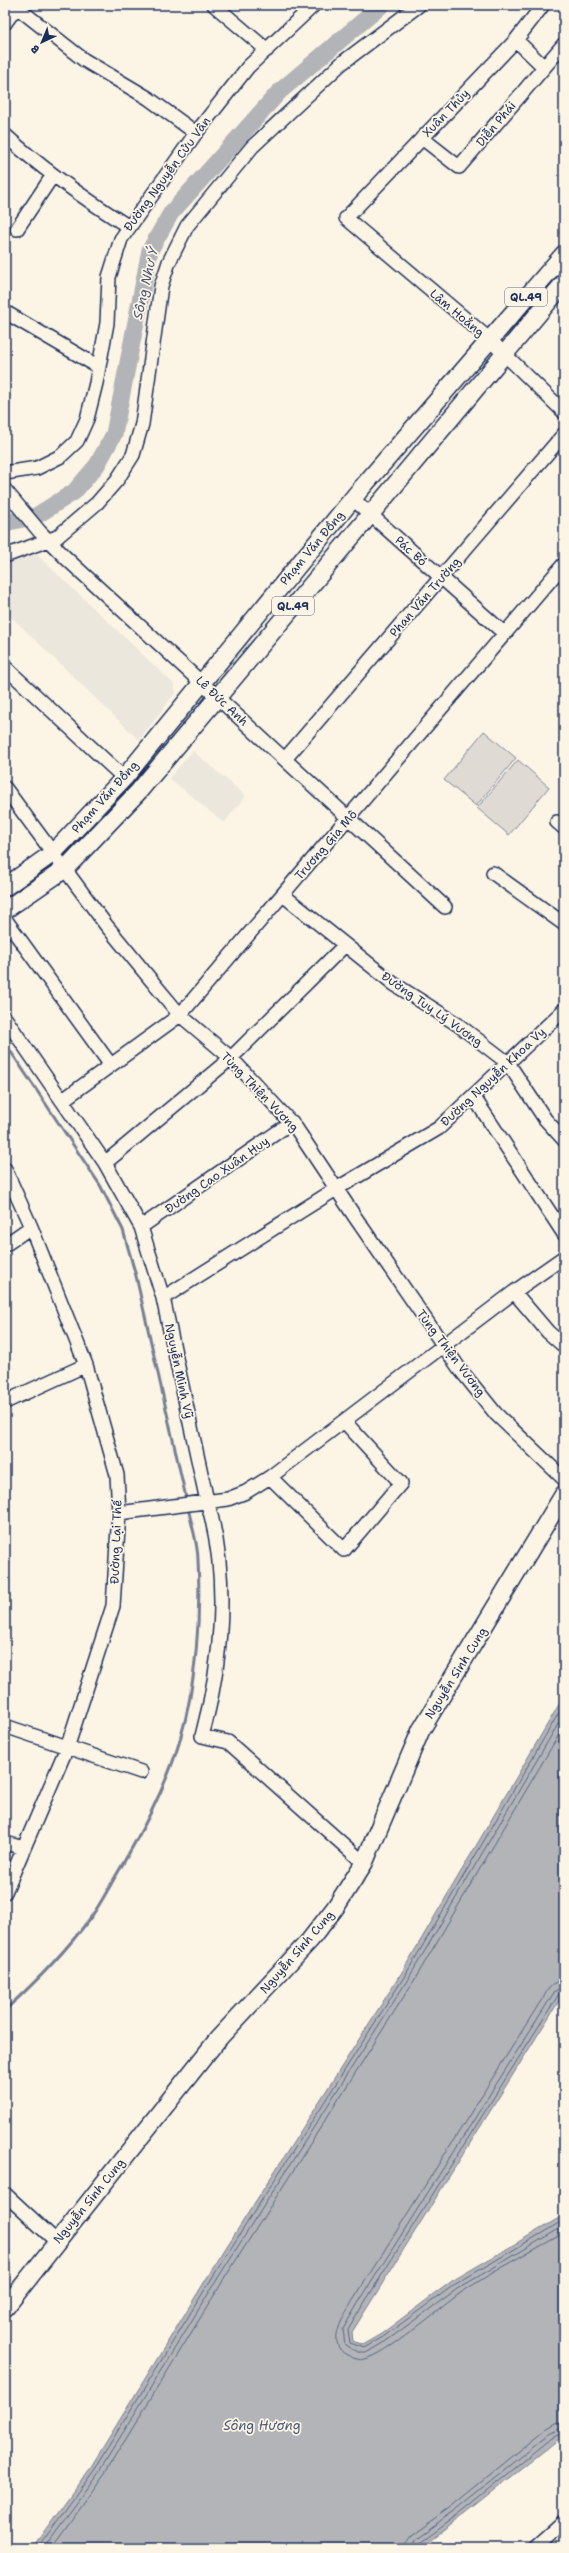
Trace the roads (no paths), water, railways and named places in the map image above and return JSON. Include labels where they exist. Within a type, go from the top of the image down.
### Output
[{"type":"main road","name":"Phạm Văn Đồng","points":[[5,887],[53,853],[124,778],[353,499],[489,339],[564,254]]},
{"type":"main road","name":"Phạm Văn Đồng","points":[[5,910],[65,869],[139,791],[564,283]]},
{"type":"main road","name":"Nguyễn Sinh Cung","points":[[5,2308],[56,2241],[218,2039],[310,1940],[335,1908],[364,1862],[421,1730],[564,1494]]},
{"type":"street","points":[[214,5],[267,50]]},
{"type":"street","name":"Đường Nguyễn Cửu Vân","points":[[5,473],[37,468],[61,456],[77,441],[87,419],[99,367],[107,323],[109,277],[121,239],[196,133],[248,67],[314,5]]},
{"type":"street","points":[[5,556],[44,536],[57,537],[97,503],[117,480],[133,455],[142,424],[161,286],[169,262],[187,226],[252,147],[342,63],[419,5]]},
{"type":"street","name":"Xuân Thủy","points":[[346,218],[516,40],[543,5]]},
{"type":"street","points":[[5,23],[16,6],[84,60],[148,98],[196,133]]},
{"type":"street","points":[[516,40],[544,67]]},
{"type":"street","name":"Diễn Phái","points":[[422,138],[459,168],[564,44]]},
{"type":"street","points":[[5,135],[53,175],[129,227]]},
{"type":"street","points":[[17,229],[53,175]]},
{"type":"street","name":"Lâm Hoằng","points":[[346,218],[489,339],[564,412]]},
{"type":"street","points":[[5,312],[99,367]]},
{"type":"street","name":"Phan Văn Trường","points":[[285,759],[564,434]]},
{"type":"street","name":"Lê Đức Anh","points":[[6,491],[44,536],[285,759],[350,817],[445,907]]},
{"type":"street","name":"Pác Bó","points":[[353,499],[440,578],[505,634]]},
{"type":"street","name":"Trương Gia Mô","points":[[63,1100],[110,1064],[180,1015],[564,564]]},
{"type":"street","points":[[5,667],[124,778]]},
{"type":"street","name":"Tùng Thiện Vương","points":[[5,788],[106,925],[180,1015],[231,1058],[292,1122],[444,1347],[496,1414],[564,1479]]},
{"type":"street","points":[[493,873],[564,924]]},
{"type":"street","name":"Đường Tuy Lý Vương","points":[[283,895],[394,984],[457,1024],[508,1063],[545,1119],[564,1140]]},
{"type":"street","points":[[5,919],[110,1064]]},
{"type":"street","points":[[105,1163],[231,1058],[345,945]]},
{"type":"street","name":"Đường Nguyễn Khoa Vy","points":[[163,1298],[336,1189],[439,1128],[508,1063],[563,1015]]},
{"type":"street","name":"Nguyễn Minh Vỹ","points":[[5,1018],[105,1163],[141,1227],[163,1298],[203,1503],[215,1527],[221,1602],[217,1668],[202,1736],[228,1742],[364,1862]]},
{"type":"street","points":[[473,1096],[564,1234]]},
{"type":"street","name":"Đường Cao Xuân Huy","points":[[141,1227],[292,1122]]},
{"type":"street","name":"Đường Lại Thế","points":[[5,1169],[31,1227],[86,1365],[117,1475],[120,1513],[113,1606],[68,1746],[5,1892]]},
{"type":"street","points":[[5,1245],[31,1227]]},
{"type":"street","points":[[120,1513],[178,1507],[228,1499],[246,1492],[270,1477],[444,1347],[514,1292],[564,1257]]},
{"type":"street","points":[[514,1292],[548,1332],[564,1346]]},
{"type":"street","points":[[5,1402],[86,1365]]},
{"type":"street","points":[[270,1477],[344,1550],[401,1483],[344,1421]]},
{"type":"street","points":[[5,1726],[68,1746],[141,1772]]},
{"type":"street","points":[[5,1843],[24,1848]]},
{"type":"street","points":[[5,2194],[56,2241]]},
{"type":"street","points":[[535,2548],[564,2522]]},
{"type":"water","name":"Sông Hương","points":[[564,1696],[564,1993],[352,2332],[353,2341],[362,2345],[381,2334],[452,2281],[564,2215],[564,2435],[419,2548],[32,2548],[92,2465],[213,2268],[402,1972]]},
{"type":"waterway","name":"Sông Như Ý","points":[[5,523],[36,516],[74,492],[97,465],[114,434],[150,250],[171,213],[279,92],[382,5]]},
{"type":"waterway","points":[[5,1043],[100,1185],[123,1230],[136,1276],[187,1502]]},
{"type":"waterway","points":[[5,2010],[50,1966],[81,1930],[94,1912],[143,1828],[160,1793],[174,1758],[180,1740],[190,1697],[194,1674],[198,1627],[198,1554],[188,1507]]}]
